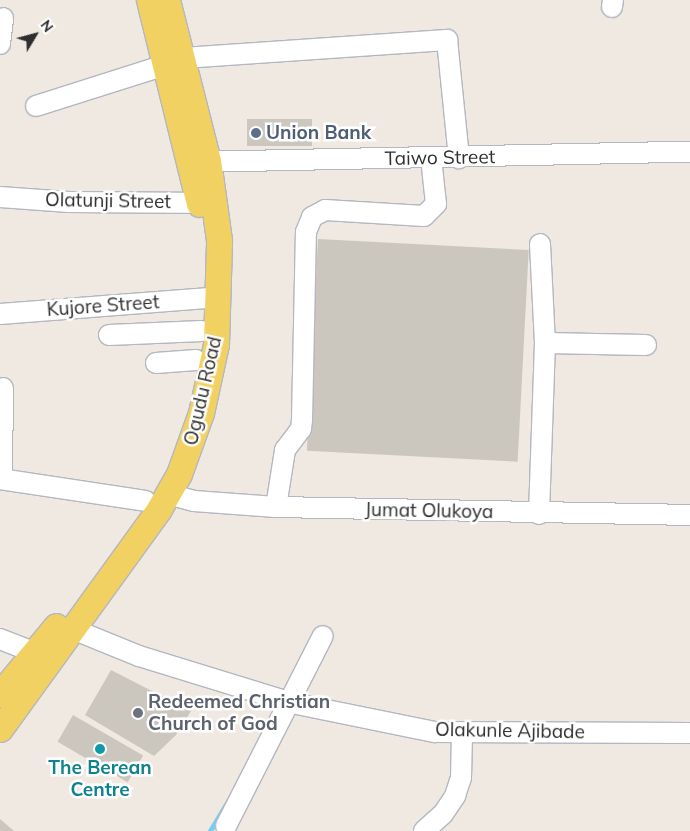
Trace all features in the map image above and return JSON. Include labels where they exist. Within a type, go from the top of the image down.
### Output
[{"type":"main road","name":"Ogudu Road","points":[[149,0],[174,61]]},
{"type":"main road","name":"Ogudu Road","points":[[0,694],[75,630],[192,444],[216,344],[221,272],[199,161],[174,61],[167,0]]},
{"type":"main road","name":"Ogudu Road","points":[[0,730],[44,656],[119,544],[157,498],[177,436],[202,331],[206,298],[207,203]]},
{"type":"street","points":[[0,44],[2,18]]},
{"type":"street","points":[[36,106],[174,61],[447,40],[459,158]]},
{"type":"street","name":"Taiwo Street","points":[[199,161],[459,158],[690,152]]},
{"type":"street","points":[[276,507],[285,450],[301,429],[306,232],[312,217],[324,210],[424,216],[436,204],[432,158]]},
{"type":"street","name":"Olatunji Street","points":[[0,197],[69,202],[207,203]]},
{"type":"street","points":[[539,514],[545,343],[540,244]]},
{"type":"street","name":"Kujore Street","points":[[0,314],[206,298]]},
{"type":"street","points":[[109,335],[202,331]]},
{"type":"street","points":[[545,343],[646,345]]},
{"type":"street","points":[[156,363],[196,360]]},
{"type":"street","points":[[1,479],[3,388]]},
{"type":"street","name":"Jumat Olukoya","points":[[1,479],[157,498],[276,507],[539,514],[690,515]]},
{"type":"street","name":"Olakunle Ajibade","points":[[75,630],[139,656],[292,703],[435,732],[462,734],[690,733]]},
{"type":"street","points":[[226,826],[292,703],[323,636]]},
{"type":"street","points":[[0,638],[44,656]]},
{"type":"street","points":[[424,831],[443,814],[455,796],[461,778],[462,734]]},
{"type":"building","points":[[247,119],[312,119],[312,146],[247,146]]},
{"type":"building","points":[[318,239],[529,250],[518,462],[307,451]]},
{"type":"building","name":"Redeemed Christian Church of God","points":[[111,670],[191,711],[176,735],[154,756],[85,715]]},
{"type":"building","name":"The Berean Centre","points":[[73,715],[143,756],[128,782],[58,742]]},
{"type":"building","points":[[0,819],[14,831],[0,831]]},
{"type":"waterway","points":[[210,831],[229,799]]},
{"type":"place","name":"Union Bank","points":[[256,133]]},
{"type":"place","name":"Redeemed Christian Church of God","points":[[138,713]]},
{"type":"place","name":"The Berean Centre","points":[[100,749]]}]
